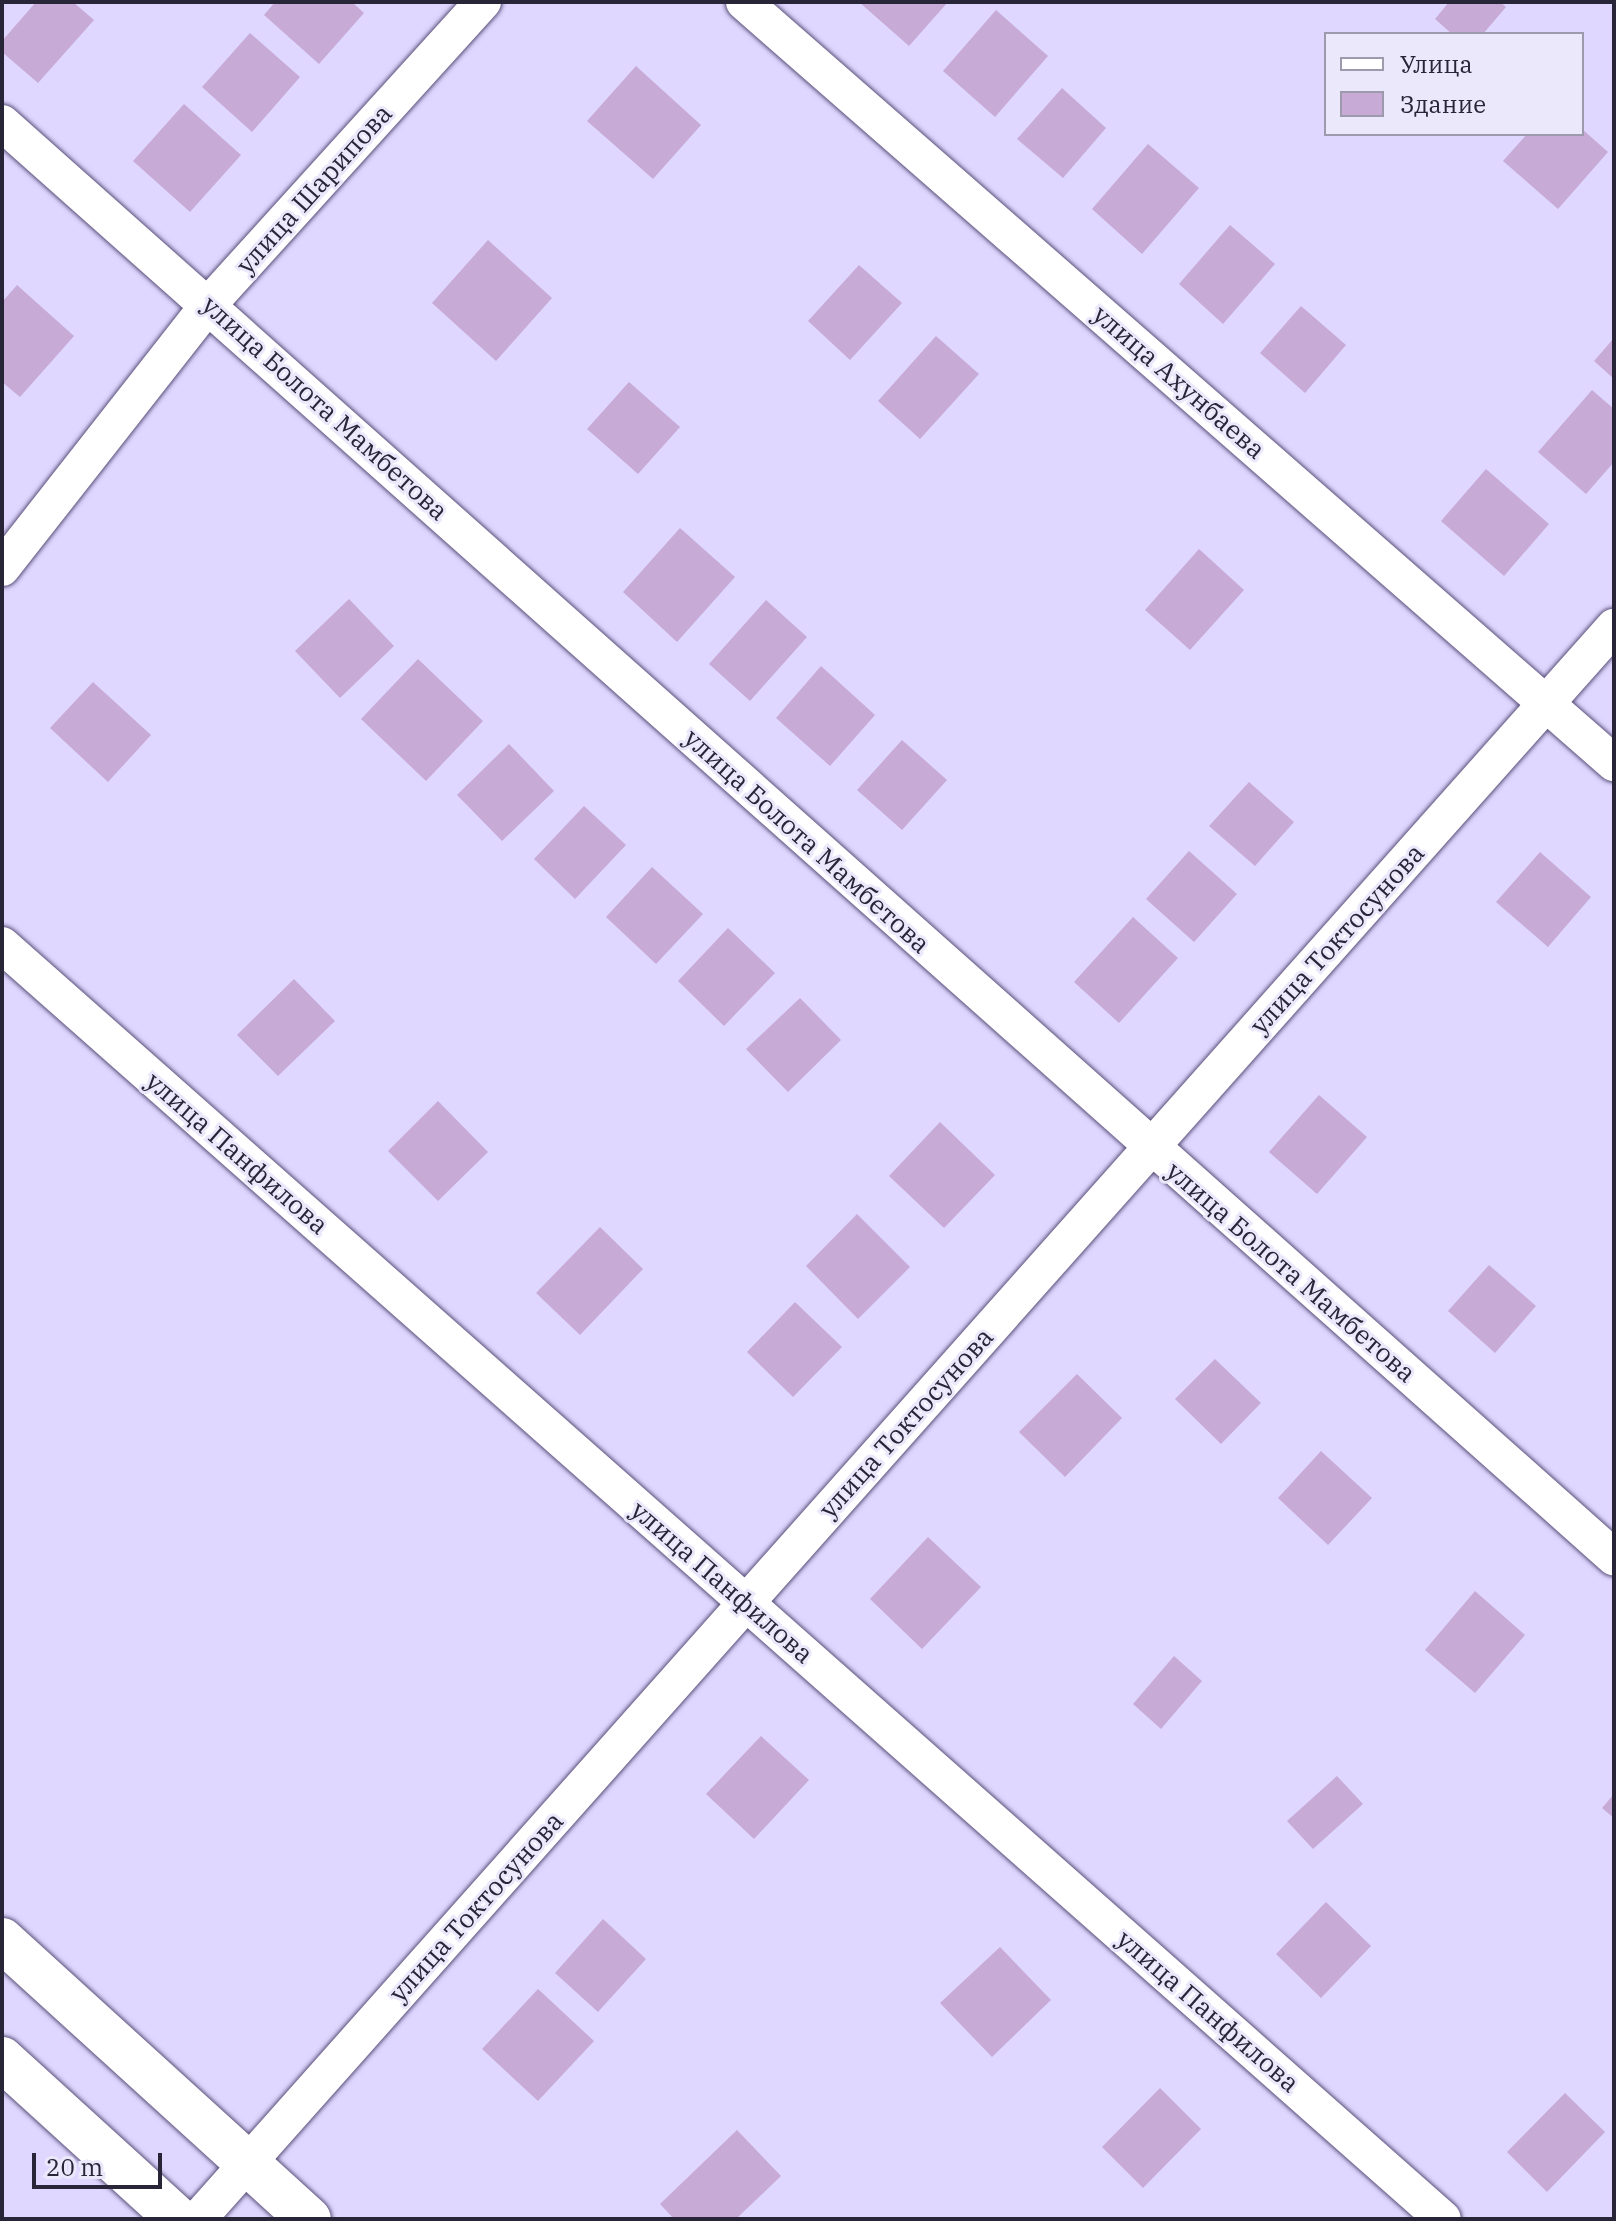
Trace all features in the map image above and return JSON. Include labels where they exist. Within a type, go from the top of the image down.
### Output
[{"type":"street","name":"улица Шарипова","points":[[2,568],[209,304],[483,2]]},
{"type":"street","name":"улица Ахунбаева","points":[[744,2],[1614,763]]},
{"type":"street","name":"улица Болота Мамбетова","points":[[2,123],[1614,1557]]},
{"type":"street","name":"улица Токтосунова","points":[[198,2219],[1614,627]]},
{"type":"street","name":"улица Панфилова","points":[[2,945],[1443,2219]]},
{"type":"street","points":[[2,1940],[309,2219]]},
{"type":"street","points":[[2,2059],[178,2219]]},
{"type":"building","points":[[36,2],[73,2],[94,20],[38,83],[2,52],[2,41]]},
{"type":"building","points":[[275,2],[352,2],[364,13],[319,64],[264,15]]},
{"type":"building","points":[[859,2],[948,2],[909,46]]},
{"type":"building","points":[[1449,2],[1500,2],[1506,7],[1485,32],[1450,32],[1435,19]]},
{"type":"building","points":[[996,10],[1048,56],[995,117],[943,71]]},
{"type":"building","points":[[250,33],[300,77],[252,132],[202,87]]},
{"type":"building","points":[[636,66],[701,125],[653,179],[587,121]]},
{"type":"building","points":[[1062,88],[1106,128],[1063,178],[1017,139]]},
{"type":"building","points":[[184,104],[241,155],[190,212],[133,161]]},
{"type":"building","points":[[1584,131],[1608,152],[1558,209],[1503,161],[1525,136],[1584,136]]},
{"type":"building","points":[[1148,144],[1199,188],[1142,254],[1092,209]]},
{"type":"building","points":[[1230,225],[1275,264],[1223,324],[1179,284]]},
{"type":"building","points":[[488,240],[552,298],[496,361],[432,303]]},
{"type":"building","points":[[859,265],[902,303],[850,360],[808,321]]},
{"type":"building","points":[[17,285],[74,336],[20,397],[2,382],[2,302]]},
{"type":"building","points":[[1301,306],[1346,345],[1305,393],[1260,353]]},
{"type":"building","points":[[936,336],[979,374],[920,439],[878,401]]},
{"type":"building","points":[[1614,338],[1614,379],[1594,361]]},
{"type":"building","points":[[629,382],[680,427],[638,474],[587,429]]},
{"type":"building","points":[[1592,390],[1614,409],[1614,462],[1586,494],[1538,452]]},
{"type":"building","points":[[1486,469],[1549,524],[1504,576],[1441,521]]},
{"type":"building","points":[[680,528],[735,577],[677,642],[623,592]]},
{"type":"building","points":[[1199,549],[1244,590],[1190,650],[1145,610]]},
{"type":"building","points":[[349,599],[394,646],[340,698],[295,651]]},
{"type":"building","points":[[766,600],[807,637],[750,701],[709,664]]},
{"type":"building","points":[[418,659],[483,721],[426,781],[361,719]]},
{"type":"building","points":[[821,666],[875,715],[830,766],[776,718]]},
{"type":"building","points":[[93,682],[151,735],[108,782],[50,728]]},
{"type":"building","points":[[902,740],[947,780],[902,830],[857,790]]},
{"type":"building","points":[[509,744],[554,791],[502,841],[457,795]]},
{"type":"building","points":[[1249,782],[1294,822],[1255,866],[1209,826]]},
{"type":"building","points":[[584,806],[626,845],[575,899],[534,859]]},
{"type":"building","points":[[1189,851],[1237,894],[1194,942],[1146,899]]},
{"type":"building","points":[[1540,852],[1591,897],[1548,947],[1496,902]]},
{"type":"building","points":[[652,867],[703,914],[656,964],[606,917]]},
{"type":"building","points":[[1133,917],[1178,958],[1119,1023],[1074,982]]},
{"type":"building","points":[[728,928],[775,973],[724,1026],[678,981]]},
{"type":"building","points":[[294,979],[335,1021],[278,1076],[237,1035]]},
{"type":"building","points":[[800,998],[841,1040],[788,1092],[746,1049]]},
{"type":"building","points":[[1319,1095],[1367,1137],[1317,1194],[1269,1152]]},
{"type":"building","points":[[438,1101],[488,1152],[438,1201],[388,1151]]},
{"type":"building","points":[[940,1122],[995,1175],[944,1228],[889,1176]]},
{"type":"building","points":[[857,1214],[910,1267],[858,1319],[806,1266]]},
{"type":"building","points":[[600,1227],[643,1269],[580,1335],[536,1293]]},
{"type":"building","points":[[1489,1265],[1536,1306],[1495,1353],[1448,1311]]},
{"type":"building","points":[[795,1302],[842,1347],[793,1397],[747,1352]]},
{"type":"building","points":[[1215,1359],[1261,1403],[1221,1444],[1175,1399]]},
{"type":"building","points":[[1077,1374],[1122,1418],[1065,1477],[1019,1432]]},
{"type":"building","points":[[1321,1451],[1372,1498],[1328,1545],[1278,1498]]},
{"type":"building","points":[[928,1537],[981,1587],[922,1649],[870,1599]]},
{"type":"building","points":[[1475,1591],[1525,1635],[1475,1693],[1425,1650]]},
{"type":"building","points":[[1174,1656],[1202,1681],[1161,1729],[1133,1704]]},
{"type":"building","points":[[761,1736],[809,1780],[754,1839],[706,1794]]},
{"type":"building","points":[[1337,1776],[1363,1804],[1313,1849],[1287,1821]]},
{"type":"building","points":[[1614,1794],[1614,1818],[1602,1808]]},
{"type":"building","points":[[1326,1902],[1371,1946],[1321,1998],[1276,1954]]},
{"type":"building","points":[[603,1919],[646,1959],[598,2012],[555,1973]]},
{"type":"building","points":[[1000,1947],[1051,2000],[992,2057],[940,2003]]},
{"type":"building","points":[[538,1989],[594,2041],[538,2101],[482,2049]]},
{"type":"building","points":[[1160,2088],[1201,2129],[1143,2188],[1102,2147]]},
{"type":"building","points":[[1565,2093],[1605,2132],[1547,2192],[1507,2152]]},
{"type":"building","points":[[737,2130],[781,2176],[736,2219],[674,2219],[660,2204]]}]
